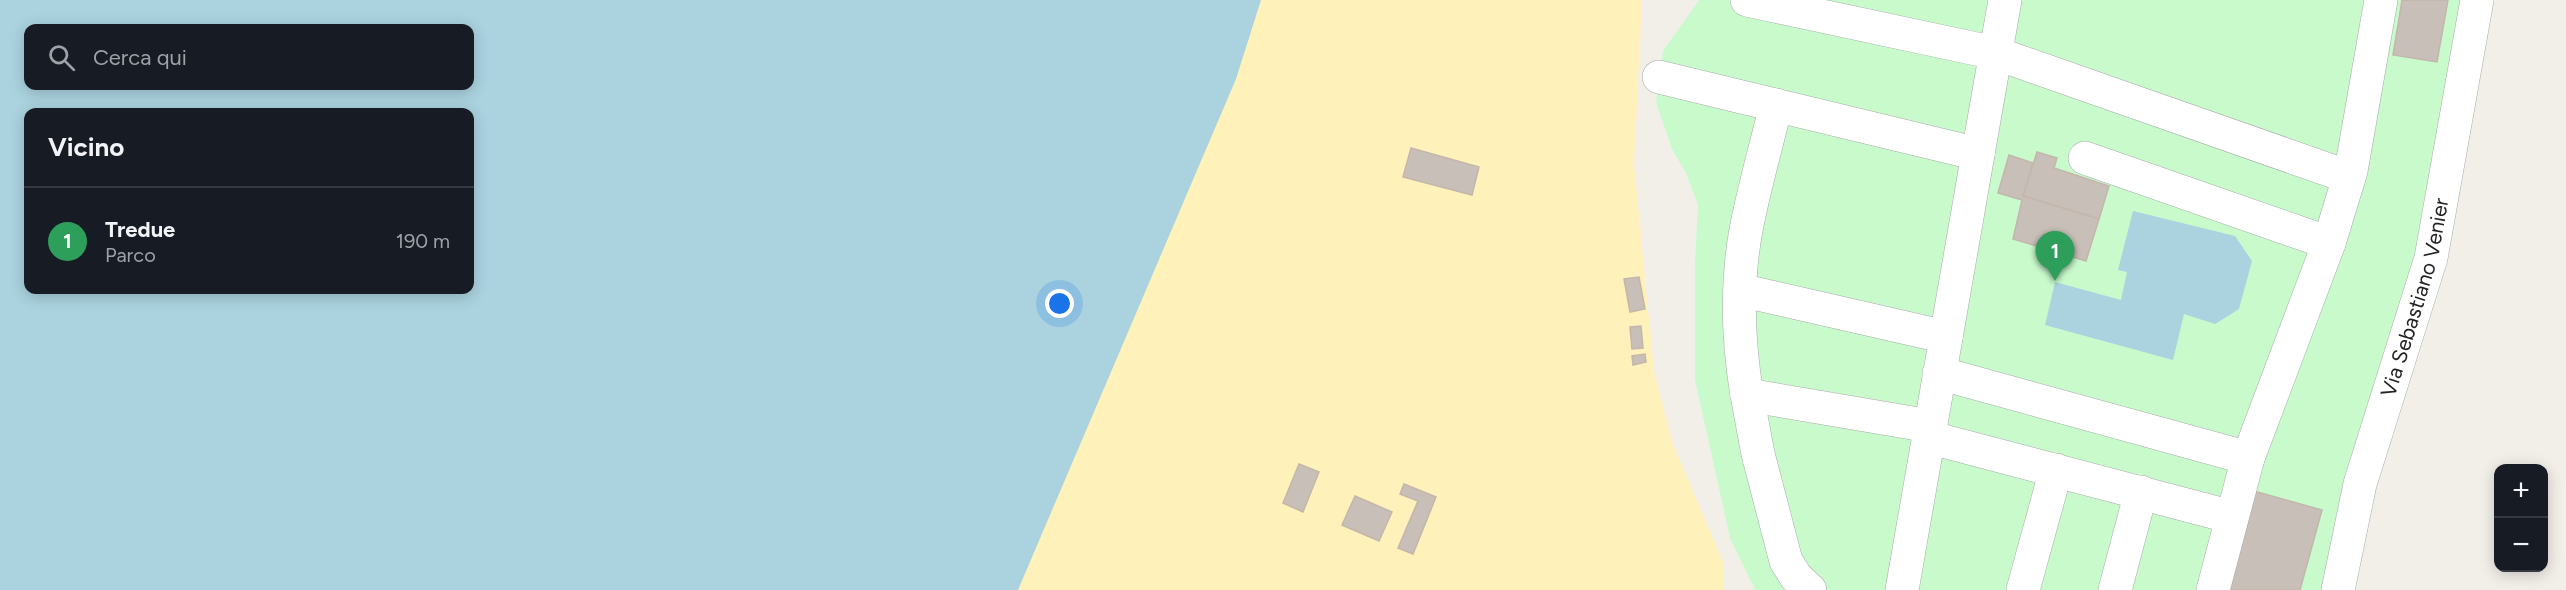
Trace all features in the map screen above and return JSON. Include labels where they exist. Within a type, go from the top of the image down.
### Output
[{"type":"street","points":[[1747,0],[1995,53],[2349,177]]},
{"type":"street","points":[[1902,590],[2005,0]]},
{"type":"street","points":[[2213,590],[2248,458],[2329,243],[2349,177],[2381,0]]},
{"type":"street","name":"Via Sebastiano Venier","points":[[2338,590],[2360,484],[2431,258],[2477,0]]},
{"type":"street","points":[[1659,77],[1978,154]]},
{"type":"street","points":[[1776,105],[1746,232],[1740,290],[1740,352],[1758,454],[1786,561],[1796,577],[1810,590]]},
{"type":"street","points":[[2085,158],[2329,243]]},
{"type":"street","points":[[1740,290],[1946,337]]},
{"type":"street","points":[[1939,373],[2248,458]]},
{"type":"street","points":[[1747,394],[1929,431],[2056,470],[2232,517]]},
{"type":"street","points":[[2023,590],[2056,470]]},
{"type":"street","points":[[2115,590],[2141,492]]},
{"type":"sand","points":[[1157,0],[1642,0],[1634,164],[1654,371],[1672,442],[1723,562],[1724,590],[976,590]]},
{"type":"green space","points":[[1699,0],[2466,0],[2422,250],[2324,590],[1755,590],[1730,538],[1695,380],[1695,263],[1698,205],[1686,173],[1672,149],[1656,102],[1663,51]]},
{"type":"water","points":[[0,0],[1261,0],[1236,79],[1018,590],[0,590]]},
{"type":"water","points":[[2133,211],[2235,236],[2252,261],[2239,309],[2215,324],[2184,314],[2173,360],[2045,325],[2055,282],[2121,300],[2127,272],[2118,270]]},
{"type":"building","points":[[2402,0],[2448,0],[2437,62],[2393,55]]},
{"type":"building","points":[[1411,148],[1479,167],[1472,195],[1403,177]]},
{"type":"building","points":[[2037,152],[2057,158],[2054,168],[2109,186],[2099,219],[2023,196]]},
{"type":"building","points":[[2009,155],[2033,163],[2023,196],[2099,219],[2086,261],[2013,239],[2022,200],[1998,193]]},
{"type":"building","points":[[1639,277],[1645,309],[1630,312],[1624,279]]},
{"type":"building","points":[[1641,326],[1643,348],[1632,349],[1630,327]]},
{"type":"building","points":[[1645,354],[1646,362],[1633,365],[1632,356]]},
{"type":"building","points":[[1299,464],[1319,472],[1303,512],[1283,503]]},
{"type":"building","points":[[1404,484],[1436,497],[1413,554],[1398,548],[1418,501],[1400,494]]},
{"type":"building","points":[[2250,490],[2322,510],[2300,590],[2222,590]]},
{"type":"building","points":[[1355,496],[1392,512],[1379,541],[1342,525]]},
{"type":"place","name":"Tredue","points":[[2055,281]]}]
